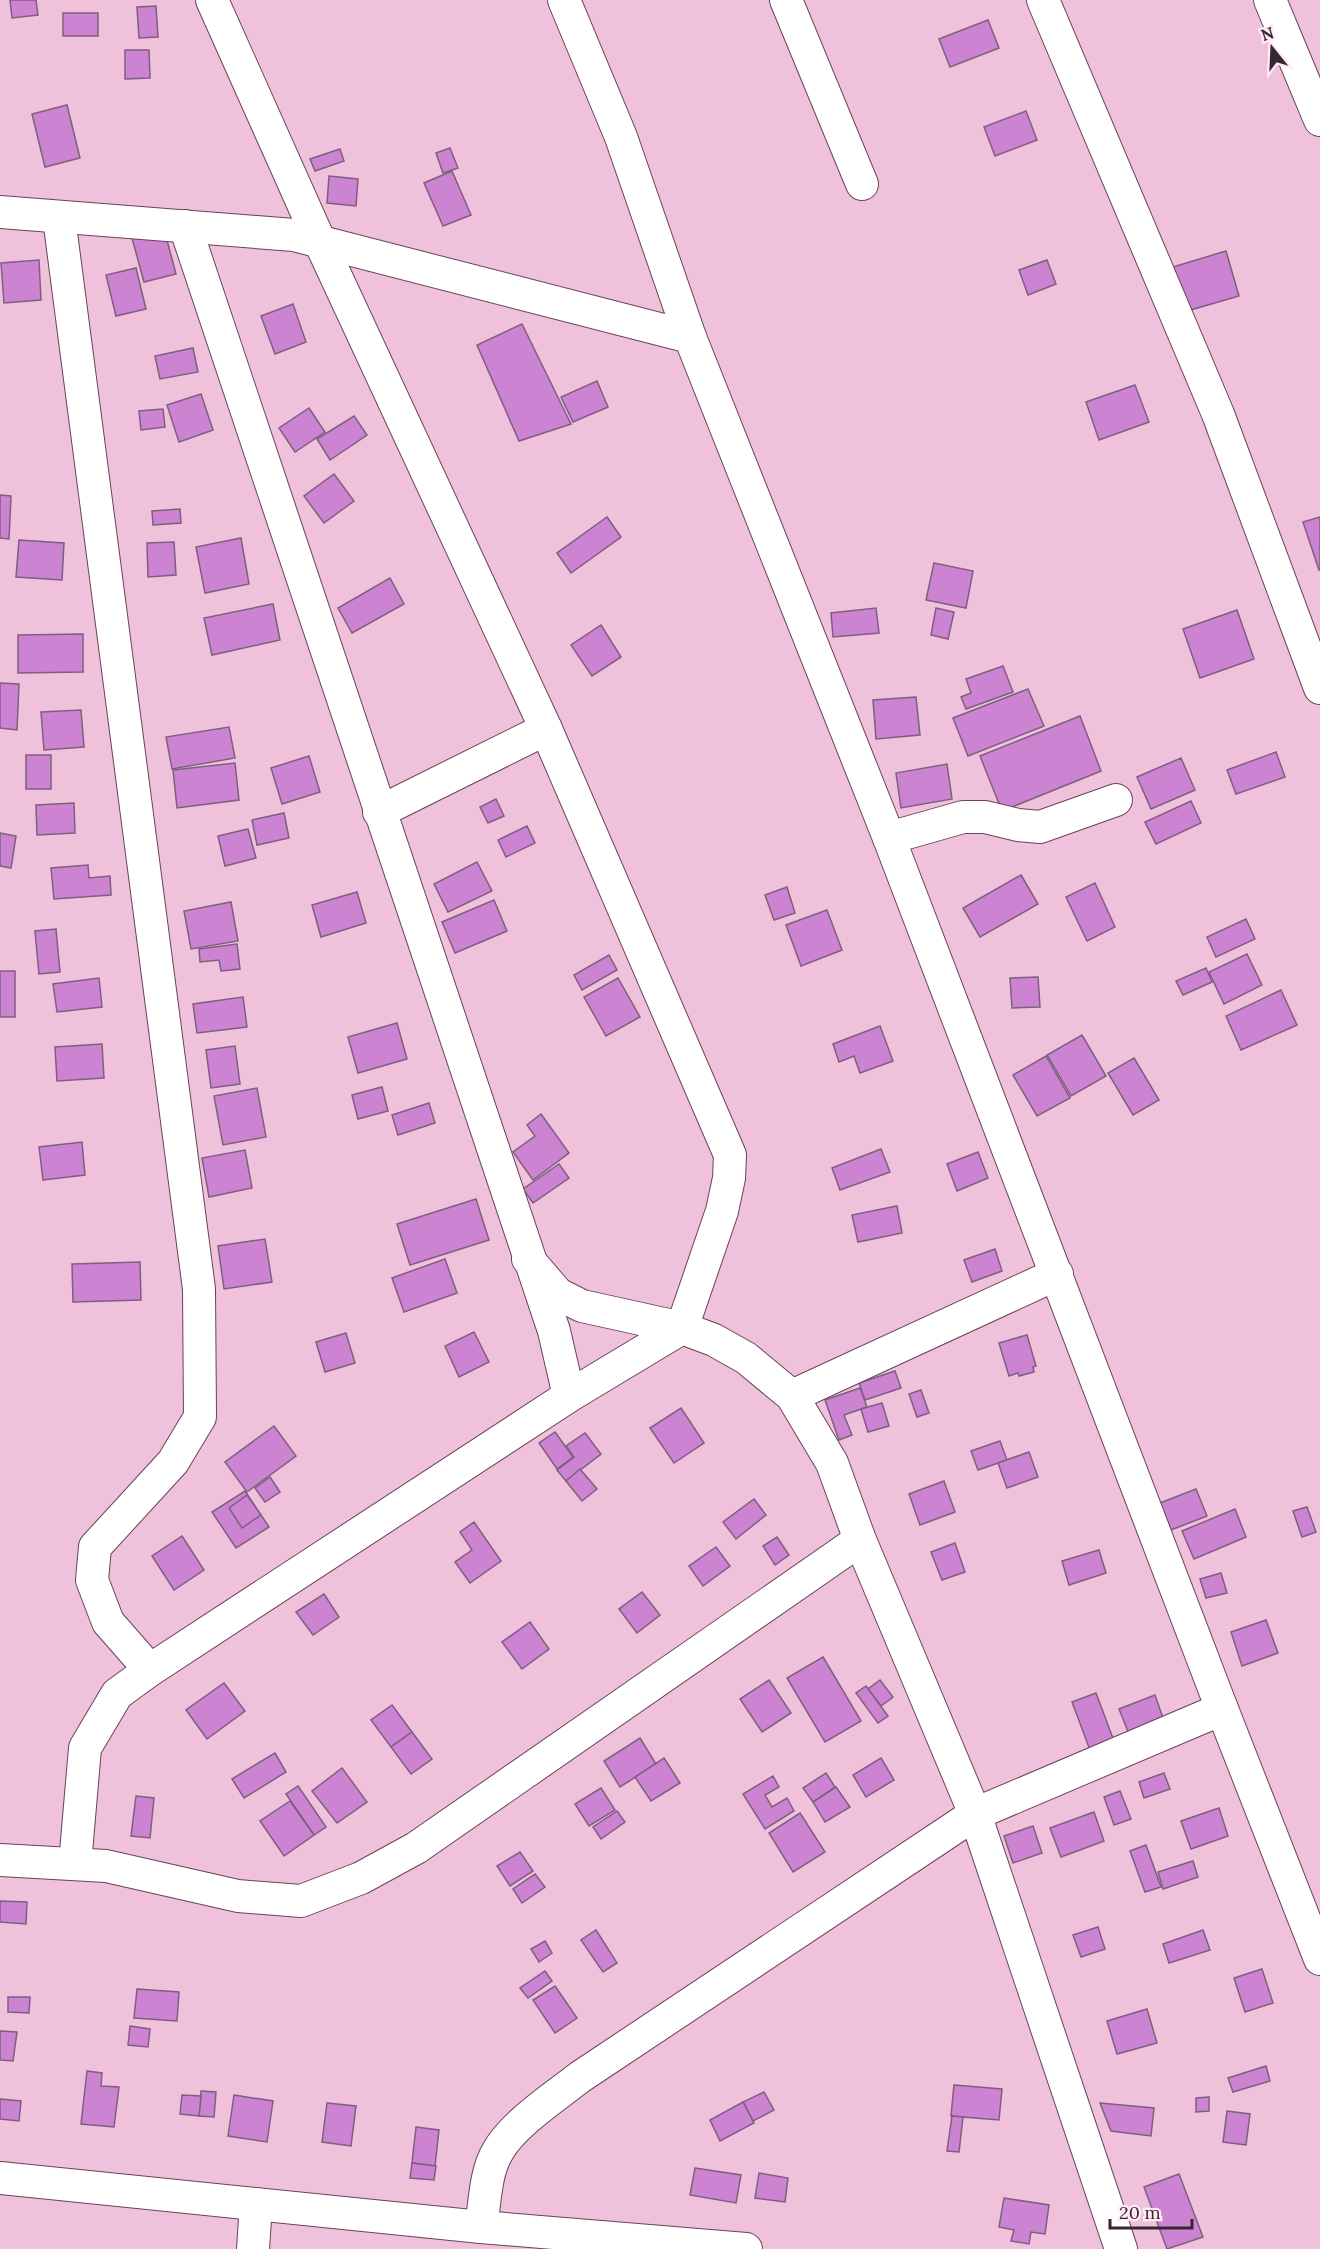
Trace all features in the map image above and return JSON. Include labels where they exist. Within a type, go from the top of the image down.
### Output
[{"type":"street","points":[[75,1864],[85,1748],[117,1694],[150,1670],[569,1396],[682,1328],[722,1211],[729,1178],[730,1155],[546,729],[320,242],[212,0]]},
{"type":"street","points":[[564,0],[621,137],[690,337],[889,838],[1320,1959]]},
{"type":"street","points":[[786,0],[862,184]]},
{"type":"street","points":[[1043,0],[1218,414],[1320,688]]},
{"type":"street","points":[[1270,0],[1320,120]]},
{"type":"street","points":[[0,212],[294,235],[690,337]]},
{"type":"street","points":[[59,218],[199,1289],[200,1417],[173,1461],[95,1546],[92,1580],[108,1622],[150,1670]]},
{"type":"street","points":[[185,226],[528,1259],[554,1331],[569,1396]]},
{"type":"street","points":[[379,812],[546,729]]},
{"type":"street","points":[[889,838],[963,817],[985,817],[1018,825],[1040,827],[1116,800]]},
{"type":"street","points":[[528,1259],[558,1294],[582,1306],[682,1328],[714,1340],[746,1358],[792,1396],[832,1463],[860,1540],[975,1814],[1121,2249]]},
{"type":"street","points":[[792,1396],[1057,1274]]},
{"type":"street","points":[[0,1860],[106,1866],[238,1896],[301,1901],[361,1878],[416,1848],[860,1540]]},
{"type":"street","points":[[482,2227],[489,2177],[498,2150],[512,2133],[580,2077],[975,1814],[1222,1709]]},
{"type":"street","points":[[0,2178],[482,2227],[746,2249]]},
{"type":"street","points":[[253,2249],[256,2204]]},
{"type":"building","points":[[10,0],[36,0],[38,15],[12,18]]},
{"type":"building","points":[[156,6],[158,37],[139,38],[137,7]]},
{"type":"building","points":[[63,13],[98,13],[98,36],[63,36]]},
{"type":"building","points":[[988,20],[999,48],[950,67],[939,39]]},
{"type":"building","points":[[125,50],[149,50],[150,78],[125,79]]},
{"type":"building","points":[[67,105],[80,158],[45,167],[32,114]]},
{"type":"building","points":[[1026,111],[1037,140],[995,156],[984,127]]},
{"type":"building","points":[[450,148],[458,168],[443,173],[436,153]]},
{"type":"building","points":[[340,149],[344,161],[315,171],[310,159]]},
{"type":"building","points":[[452,171],[471,215],[443,226],[424,183]]},
{"type":"building","points":[[329,176],[358,179],[356,206],[327,203]]},
{"type":"building","points":[[164,229],[176,274],[144,282],[132,238]]},
{"type":"building","points":[[1226,251],[1239,296],[1187,311],[1173,267]]},
{"type":"building","points":[[39,260],[41,300],[4,303],[1,263]]},
{"type":"building","points":[[1047,260],[1056,284],[1028,295],[1019,270]]},
{"type":"building","points":[[136,268],[146,309],[116,316],[106,275]]},
{"type":"building","points":[[293,304],[306,342],[275,354],[261,316]]},
{"type":"building","points":[[522,324],[571,424],[519,441],[477,345]]},
{"type":"building","points":[[193,348],[198,372],[160,379],[155,356]]},
{"type":"building","points":[[597,381],[608,407],[573,422],[561,397]]},
{"type":"building","points":[[1135,385],[1149,422],[1099,440],[1086,402]]},
{"type":"building","points":[[201,394],[213,430],[179,442],[167,405]]},
{"type":"building","points":[[309,408],[325,432],[295,452],[279,428]]},
{"type":"building","points":[[163,409],[165,427],[141,430],[139,411]]},
{"type":"building","points":[[354,416],[367,435],[330,460],[317,439]]},
{"type":"building","points":[[334,474],[354,501],[324,523],[304,496]]},
{"type":"building","points":[[0,495],[11,496],[9,539],[0,538]]},
{"type":"building","points":[[180,509],[181,523],[153,525],[152,511]]},
{"type":"building","points":[[607,517],[621,537],[571,573],[557,553]]},
{"type":"building","points":[[1320,517],[1320,569],[1319,570],[1303,522]]},
{"type":"building","points":[[241,538],[249,584],[205,593],[196,547]]},
{"type":"building","points":[[19,540],[64,543],[62,580],[16,577]]},
{"type":"building","points":[[174,542],[176,575],[148,577],[147,543]]},
{"type":"building","points":[[934,563],[973,571],[966,608],[926,600]]},
{"type":"building","points":[[390,578],[404,604],[352,633],[338,608]]},
{"type":"building","points":[[273,604],[280,640],[212,655],[204,618]]},
{"type":"building","points":[[876,608],[879,633],[833,637],[831,613]]},
{"type":"building","points":[[936,608],[954,612],[948,639],[931,635]]},
{"type":"building","points":[[1237,610],[1254,659],[1200,678],[1183,629]]},
{"type":"building","points":[[601,625],[621,657],[592,676],[571,645]]},
{"type":"building","points":[[83,634],[83,672],[18,673],[18,635]]},
{"type":"building","points":[[1003,666],[1013,692],[966,709],[961,697],[971,693],[966,679]]},
{"type":"building","points":[[0,683],[19,684],[17,730],[0,728]]},
{"type":"building","points":[[1028,689],[1044,726],[968,756],[953,718]]},
{"type":"building","points":[[916,697],[920,735],[876,739],[873,700]]},
{"type":"building","points":[[81,710],[84,747],[44,750],[41,712]]},
{"type":"building","points":[[1080,716],[1101,771],[1002,811],[980,756]]},
{"type":"building","points":[[229,727],[235,758],[172,769],[166,737]]},
{"type":"building","points":[[1276,752],[1285,777],[1236,794],[1227,770]]},
{"type":"building","points":[[26,755],[51,755],[51,789],[26,789]]},
{"type":"building","points":[[309,756],[320,792],[282,804],[271,768]]},
{"type":"building","points":[[1181,758],[1195,790],[1151,809],[1137,777]]},
{"type":"building","points":[[235,763],[239,800],[177,808],[173,770]]},
{"type":"building","points":[[947,764],[952,799],[901,808],[896,773]]},
{"type":"building","points":[[496,799],[504,816],[488,823],[480,807]]},
{"type":"building","points":[[1191,801],[1201,823],[1156,844],[1145,822]]},
{"type":"building","points":[[74,803],[75,833],[37,835],[36,805]]},
{"type":"building","points":[[284,813],[289,838],[257,845],[252,820]]},
{"type":"building","points":[[527,826],[535,843],[506,857],[498,840]]},
{"type":"building","points":[[248,829],[256,858],[225,866],[218,836]]},
{"type":"building","points":[[0,833],[16,836],[11,868],[0,866]]},
{"type":"building","points":[[477,862],[492,891],[448,912],[434,884]]},
{"type":"building","points":[[88,865],[89,878],[110,876],[111,895],[54,899],[51,868]]},
{"type":"building","points":[[1021,875],[1038,904],[980,937],[963,908]]},
{"type":"building","points":[[1095,883],[1115,927],[1087,941],[1066,897]]},
{"type":"building","points":[[787,887],[795,913],[774,920],[765,895]]},
{"type":"building","points":[[357,892],[366,923],[321,937],[312,905]]},
{"type":"building","points":[[494,900],[507,931],[455,953],[442,922]]},
{"type":"building","points":[[231,902],[238,941],[191,949],[184,911]]},
{"type":"building","points":[[827,910],[842,950],[801,966],[786,925]]},
{"type":"building","points":[[1246,919],[1255,939],[1216,957],[1207,937]]},
{"type":"building","points":[[56,929],[60,972],[39,974],[35,931]]},
{"type":"building","points":[[237,944],[240,969],[221,971],[219,960],[200,962],[199,949]]},
{"type":"building","points":[[1247,954],[1262,985],[1224,1004],[1209,972]]},
{"type":"building","points":[[609,955],[617,970],[582,990],[574,975]]},
{"type":"building","points":[[1206,968],[1212,982],[1183,995],[1176,981]]},
{"type":"building","points":[[0,971],[15,971],[15,1017],[0,1017]]},
{"type":"building","points":[[1038,977],[1040,1007],[1012,1008],[1010,978]]},
{"type":"building","points":[[99,978],[102,1007],[57,1012],[53,984]]},
{"type":"building","points":[[618,978],[640,1017],[606,1036],[584,997]]},
{"type":"building","points":[[1281,990],[1297,1025],[1241,1050],[1226,1016]]},
{"type":"building","points":[[243,997],[247,1027],[197,1033],[193,1004]]},
{"type":"building","points":[[397,1023],[407,1059],[358,1073],[348,1037]]},
{"type":"building","points":[[880,1026],[893,1061],[860,1073],[854,1056],[839,1062],[833,1044]]},
{"type":"building","points":[[1082,1035],[1106,1076],[1071,1096],[1047,1055]]},
{"type":"building","points":[[102,1044],[104,1078],[57,1081],[55,1047]]},
{"type":"building","points":[[235,1046],[240,1084],[211,1088],[206,1050]]},
{"type":"building","points":[[1046,1056],[1070,1098],[1037,1116],[1013,1075]]},
{"type":"building","points":[[1134,1058],[1159,1100],[1133,1115],[1108,1073]]},
{"type":"building","points":[[382,1087],[388,1111],[358,1119],[352,1095]]},
{"type":"building","points":[[257,1088],[266,1137],[223,1145],[214,1096]]},
{"type":"building","points":[[429,1103],[435,1123],[398,1135],[392,1115]]},
{"type":"building","points":[[541,1114],[569,1153],[533,1180],[513,1152],[535,1136],[527,1125]]},
{"type":"building","points":[[82,1142],[85,1175],[43,1180],[39,1147]]},
{"type":"building","points":[[881,1149],[890,1172],[840,1190],[832,1168]]},
{"type":"building","points":[[245,1150],[252,1188],[209,1197],[202,1158]]},
{"type":"building","points":[[978,1152],[988,1178],[957,1191],[947,1164]]},
{"type":"building","points":[[559,1164],[569,1178],[533,1203],[523,1189]]},
{"type":"building","points":[[476,1199],[489,1240],[410,1265],[397,1224]]},
{"type":"building","points":[[897,1206],[902,1233],[858,1242],[852,1215]]},
{"type":"building","points":[[265,1239],[272,1282],[224,1289],[218,1246]]},
{"type":"building","points":[[995,1249],[1002,1271],[972,1282],[964,1260]]},
{"type":"building","points":[[445,1259],[457,1293],[404,1312],[392,1278]]},
{"type":"building","points":[[140,1262],[141,1300],[73,1302],[72,1264]]},
{"type":"building","points":[[474,1332],[489,1362],[459,1377],[445,1346]]},
{"type":"building","points":[[346,1333],[355,1363],[325,1372],[316,1342]]},
{"type":"building","points":[[1027,1335],[1036,1366],[1033,1367],[1034,1372],[1009,1376],[999,1343]]},
{"type":"building","points":[[895,1371],[901,1388],[865,1400],[859,1383]]},
{"type":"building","points":[[860,1388],[867,1407],[844,1415],[852,1435],[839,1440],[825,1400]]},
{"type":"building","points":[[921,1390],[929,1413],[917,1417],[909,1394]]},
{"type":"building","points":[[882,1403],[889,1426],[868,1432],[861,1409]]},
{"type":"building","points":[[681,1408],[704,1443],[674,1463],[650,1428]]},
{"type":"building","points":[[274,1426],[296,1456],[247,1492],[225,1462]]},
{"type":"building","points":[[555,1432],[573,1457],[557,1469],[539,1443]]},
{"type":"building","points":[[585,1433],[601,1454],[566,1481],[557,1470],[574,1457],[566,1446]]},
{"type":"building","points":[[1000,1441],[1007,1460],[978,1470],[971,1451]]},
{"type":"building","points":[[1029,1452],[1038,1477],[1007,1488],[998,1463]]},
{"type":"building","points":[[580,1469],[597,1489],[582,1501],[566,1481]]},
{"type":"building","points":[[270,1477],[280,1492],[265,1502],[255,1488]]},
{"type":"building","points":[[944,1481],[955,1512],[920,1525],[909,1494]]},
{"type":"building","points":[[1196,1489],[1207,1516],[1171,1530],[1160,1503]]},
{"type":"building","points":[[245,1491],[269,1527],[236,1548],[212,1512]]},
{"type":"building","points":[[247,1495],[261,1515],[242,1528],[229,1508]]},
{"type":"building","points":[[754,1499],[766,1515],[736,1539],[723,1522]]},
{"type":"building","points":[[1307,1507],[1316,1532],[1302,1537],[1293,1511]]},
{"type":"building","points":[[1235,1509],[1246,1537],[1194,1559],[1182,1531]]},
{"type":"building","points":[[474,1522],[501,1561],[470,1583],[455,1562],[472,1550],[460,1532]]},
{"type":"building","points":[[182,1536],[204,1570],[174,1590],[152,1556]]},
{"type":"building","points":[[777,1537],[789,1555],[775,1565],[763,1546]]},
{"type":"building","points":[[955,1543],[965,1572],[942,1580],[931,1552]]},
{"type":"building","points":[[716,1547],[730,1566],[703,1586],[689,1566]]},
{"type":"building","points":[[1099,1550],[1106,1573],[1069,1585],[1062,1561]]},
{"type":"building","points":[[1221,1573],[1227,1593],[1206,1598],[1200,1579]]},
{"type":"building","points":[[642,1592],[660,1615],[637,1633],[619,1609]]},
{"type":"building","points":[[324,1594],[339,1617],[313,1635],[296,1612]]},
{"type":"building","points":[[1266,1620],[1278,1653],[1242,1666],[1231,1632]]},
{"type":"building","points":[[530,1622],[549,1649],[522,1669],[502,1642]]},
{"type":"building","points":[[823,1657],[861,1721],[825,1742],[787,1678]]},
{"type":"building","points":[[769,1680],[791,1713],[762,1732],[740,1699]]},
{"type":"building","points":[[880,1680],[893,1697],[881,1706],[868,1689]]},
{"type":"building","points":[[224,1683],[245,1711],[207,1739],[186,1710]]},
{"type":"building","points":[[866,1686],[888,1716],[878,1723],[856,1693]]},
{"type":"building","points":[[1096,1693],[1114,1741],[1090,1750],[1072,1702]]},
{"type":"building","points":[[1155,1695],[1164,1721],[1129,1734],[1119,1709]]},
{"type":"building","points":[[392,1705],[412,1732],[391,1747],[371,1720]]},
{"type":"building","points":[[412,1732],[432,1759],[411,1774],[391,1747]]},
{"type":"building","points":[[640,1738],[656,1764],[620,1787],[604,1761]]},
{"type":"building","points":[[275,1753],[286,1772],[244,1798],[232,1779]]},
{"type":"building","points":[[664,1758],[680,1783],[651,1801],[635,1777]]},
{"type":"building","points":[[881,1758],[894,1780],[866,1797],[853,1775]]},
{"type":"building","points":[[342,1768],[367,1802],[337,1823],[312,1791]]},
{"type":"building","points":[[826,1773],[835,1787],[813,1802],[803,1788]]},
{"type":"building","points":[[1164,1773],[1170,1789],[1144,1798],[1139,1782]]},
{"type":"building","points":[[773,1776],[779,1787],[765,1795],[772,1807],[787,1798],[794,1811],[765,1829],[743,1794]]},
{"type":"building","points":[[298,1786],[326,1827],[314,1835],[286,1794]]},
{"type":"building","points":[[836,1787],[850,1807],[825,1822],[813,1802]]},
{"type":"building","points":[[601,1788],[615,1810],[589,1826],[575,1804]]},
{"type":"building","points":[[1120,1791],[1131,1819],[1114,1825],[1104,1797]]},
{"type":"building","points":[[136,1796],[154,1798],[150,1838],[131,1836]]},
{"type":"building","points":[[290,1801],[314,1835],[284,1856],[260,1821]]},
{"type":"building","points":[[1219,1808],[1228,1836],[1191,1849],[1181,1821]]},
{"type":"building","points":[[617,1811],[625,1822],[601,1839],[593,1827]]},
{"type":"building","points":[[1094,1812],[1104,1841],[1061,1857],[1050,1828]]},
{"type":"building","points":[[800,1813],[825,1852],[793,1872],[769,1833]]},
{"type":"building","points":[[1033,1826],[1042,1853],[1013,1863],[1004,1836]]},
{"type":"building","points":[[1146,1845],[1161,1887],[1145,1892],[1130,1851]]},
{"type":"building","points":[[520,1852],[533,1871],[510,1886],[497,1866]]},
{"type":"building","points":[[1193,1861],[1198,1877],[1163,1889],[1158,1872]]},
{"type":"building","points":[[535,1874],[545,1887],[522,1903],[513,1889]]},
{"type":"building","points":[[0,1901],[27,1902],[26,1924],[0,1922]]},
{"type":"building","points":[[1098,1927],[1105,1949],[1081,1957],[1073,1935]]},
{"type":"building","points":[[596,1930],[617,1963],[603,1972],[581,1940]]},
{"type":"building","points":[[1203,1930],[1210,1950],[1169,1963],[1163,1944]]},
{"type":"building","points":[[545,1941],[552,1953],[539,1962],[531,1949]]},
{"type":"building","points":[[1262,1969],[1273,2003],[1245,2012],[1234,1978]]},
{"type":"building","points":[[545,1971],[552,1981],[528,1998],[520,1988]]},
{"type":"building","points":[[555,1986],[577,2018],[555,2033],[533,2000]]},
{"type":"building","points":[[137,1989],[179,1992],[177,2021],[134,2018]]},
{"type":"building","points":[[8,1997],[30,1997],[29,2013],[8,2012]]},
{"type":"building","points":[[1147,2009],[1157,2043],[1117,2054],[1107,2021]]},
{"type":"building","points":[[130,2026],[150,2029],[148,2047],[128,2045]]},
{"type":"building","points":[[0,2031],[17,2032],[13,2061],[0,2060]]},
{"type":"building","points":[[1266,2066],[1270,2081],[1233,2092],[1228,2078]]},
{"type":"building","points":[[87,2071],[102,2073],[101,2086],[119,2087],[114,2127],[81,2124]]},
{"type":"building","points":[[954,2085],[1002,2089],[999,2120],[951,2116]]},
{"type":"building","points":[[201,2091],[216,2092],[214,2117],[199,2116]]},
{"type":"building","points":[[764,2092],[774,2110],[753,2121],[743,2102]]},
{"type":"building","points":[[182,2095],[201,2096],[199,2116],[180,2114]]},
{"type":"building","points":[[234,2095],[273,2101],[267,2142],[228,2136]]},
{"type":"building","points":[[1209,2097],[1209,2111],[1196,2112],[1196,2098]]},
{"type":"building","points":[[0,2099],[21,2101],[19,2121],[0,2119]]},
{"type":"building","points":[[743,2102],[754,2123],[720,2141],[710,2120]]},
{"type":"building","points":[[327,2103],[356,2106],[351,2146],[322,2142]]},
{"type":"building","points":[[1100,2103],[1154,2108],[1151,2136],[1111,2131]]},
{"type":"building","points":[[1227,2111],[1250,2114],[1246,2145],[1223,2142]]},
{"type":"building","points":[[952,2116],[963,2117],[959,2152],[947,2151]]},
{"type":"building","points":[[416,2127],[439,2130],[435,2166],[412,2163]]},
{"type":"building","points":[[412,2163],[436,2166],[434,2180],[410,2178]]},
{"type":"building","points":[[695,2168],[741,2175],[736,2203],[690,2195]]},
{"type":"building","points":[[759,2173],[788,2178],[785,2202],[755,2198]]},
{"type":"building","points":[[1179,2174],[1203,2237],[1167,2249],[1144,2187]]},
{"type":"building","points":[[1004,2198],[1049,2205],[1045,2234],[1031,2232],[1029,2244],[1011,2241],[1014,2230],[999,2227]]}]
